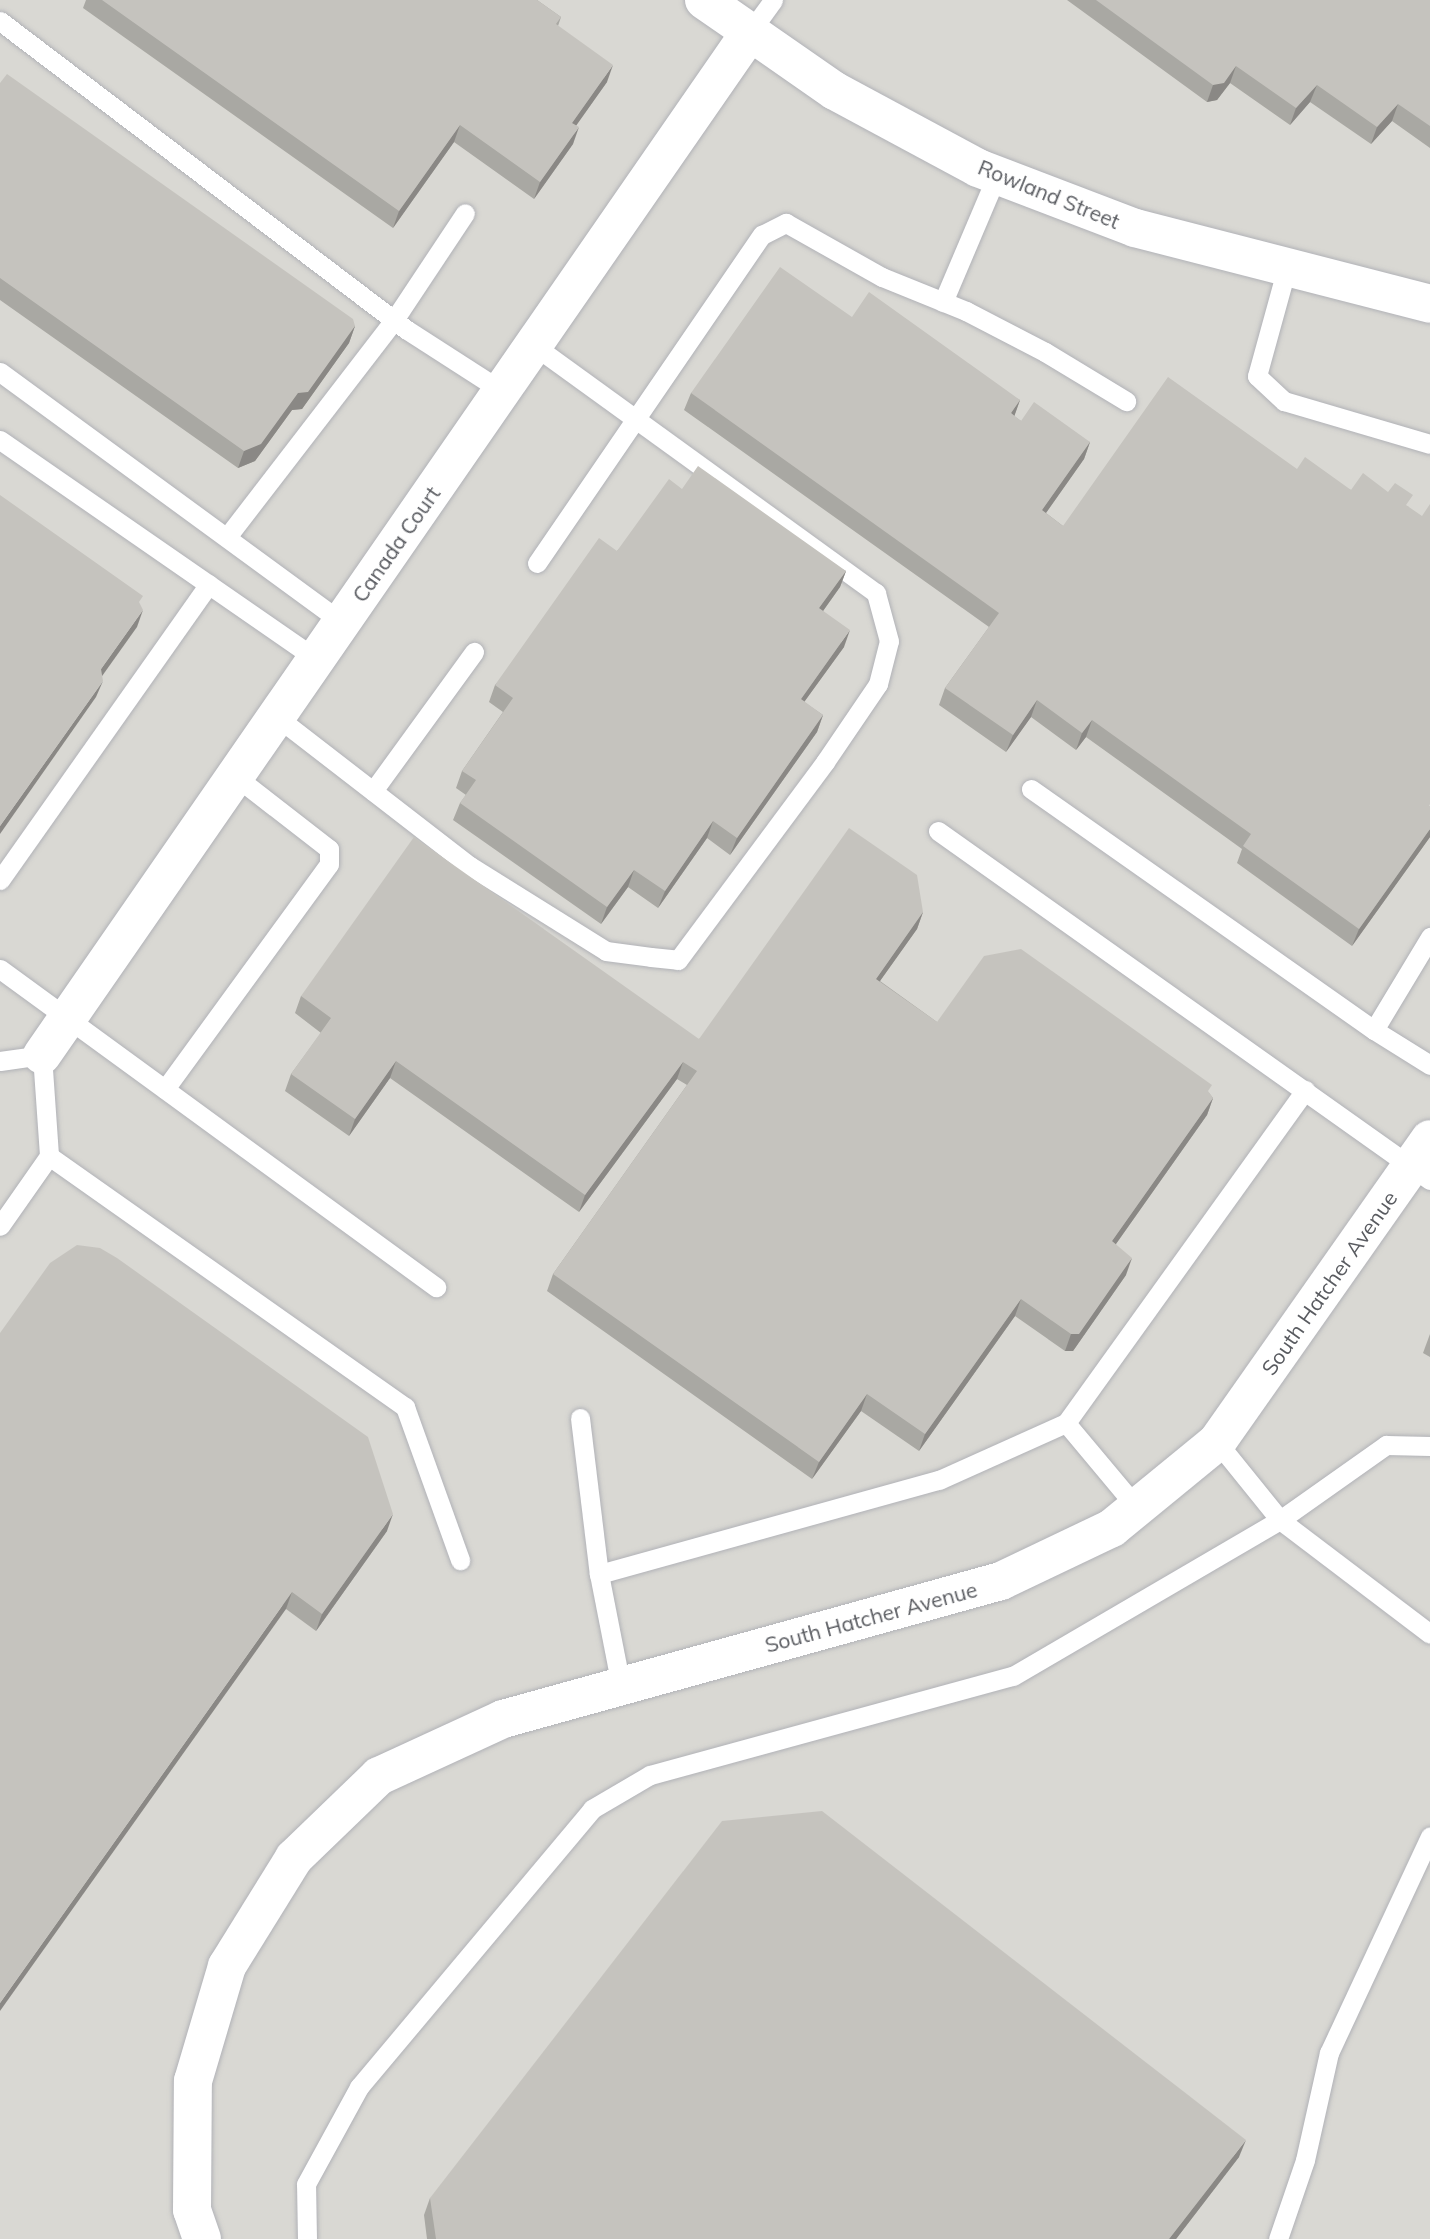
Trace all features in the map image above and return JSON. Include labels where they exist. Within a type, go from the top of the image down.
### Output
[{"type":"street","name":"Rowland Street","points":[[704,0],[835,91],[997,175],[1135,228],[1430,304]]},
{"type":"street","name":"Canada Court","points":[[43,1055],[750,32]]},
{"type":"street","name":"South Hatcher Avenue","points":[[202,2239],[192,2210],[193,2081],[226,1966],[294,1858],[379,1776],[503,1719],[1001,1581],[1112,1528],[1217,1442],[1424,1162]]},
{"type":"lane","points":[[750,32],[773,0]]},
{"type":"lane","points":[[0,21],[394,320],[502,391]]},
{"type":"lane","points":[[943,302],[997,175]]},
{"type":"lane","points":[[226,537],[394,320],[465,213]]},
{"type":"lane","points":[[537,563],[762,235],[786,223],[882,277],[943,302],[1045,352],[1126,401]]},
{"type":"lane","points":[[1287,267],[1257,376],[1284,401],[1430,444]]},
{"type":"lane","points":[[277,717],[470,866],[606,951],[678,960],[758,846],[825,762],[878,684],[890,641],[876,593],[534,345]]},
{"type":"lane","points":[[0,372],[342,622]]},
{"type":"lane","points":[[0,440],[316,659]]},
{"type":"lane","points":[[0,880],[209,584]]},
{"type":"lane","points":[[373,791],[474,652]]},
{"type":"lane","points":[[165,1089],[328,864],[329,849],[235,776]]},
{"type":"lane","points":[[1031,789],[1374,1030],[1430,1065]]},
{"type":"lane","points":[[938,831],[1305,1090],[1424,1162]]},
{"type":"lane","points":[[1374,1030],[1430,937]]},
{"type":"lane","points":[[0,969],[436,1287]]},
{"type":"lane","points":[[0,1061],[43,1055],[49,1156],[0,1226]]},
{"type":"lane","points":[[598,1574],[939,1480],[1066,1423],[1305,1090]]},
{"type":"lane","points":[[49,1156],[405,1406],[460,1560]]},
{"type":"lane","points":[[580,1418],[598,1574],[621,1686]]},
{"type":"lane","points":[[1066,1423],[1137,1508]]},
{"type":"lane","points":[[1217,1442],[1280,1520],[1430,1634]]},
{"type":"lane","points":[[307,2239],[306,2185],[359,2087],[592,1809],[650,1775],[1013,1676],[1280,1520],[1386,1445],[1430,1446]]},
{"type":"lane","points":[[1278,2239],[1305,2160],[1329,2053],[1430,1836]]},
{"type":"shaded area","points":[[0,0],[1430,0],[1430,2239],[0,2239]]},
{"type":"building","points":[[102,0],[537,0],[561,17],[556,24],[613,65],[572,123],[579,127],[540,182],[460,125],[399,211]]},
{"type":"building","points":[[1096,0],[1430,0],[1430,126],[1398,104],[1377,127],[1317,85],[1296,108],[1236,66],[1224,83],[1213,85]]},
{"type":"building","points":[[7,74],[353,319],[355,326],[308,392],[298,393],[261,444],[244,451],[0,278],[0,83]]},
{"type":"building","points":[[780,267],[852,317],[869,292],[1020,400],[1011,413],[1021,421],[1034,402],[1090,442],[1042,510],[1063,526],[1168,377],[1297,469],[1305,457],[1351,490],[1363,473],[1388,492],[1395,483],[1413,495],[1406,505],[1422,516],[1430,504],[1430,829],[1359,929],[1243,846],[1251,834],[1092,720],[1082,733],[1037,700],[1013,735],[945,688],[999,613],[691,393]]},
{"type":"building","points":[[698,466],[846,571],[819,608],[850,630],[801,699],[823,715],[737,838],[713,821],[665,891],[634,870],[607,907],[460,803],[476,780],[462,771],[513,698],[495,685],[599,538],[617,551],[669,479],[682,489]]},
{"type":"building","points":[[0,495],[143,596],[139,602],[143,610],[101,669],[103,681],[0,826]]},
{"type":"building","points":[[849,828],[917,875],[923,912],[876,979],[937,1022],[984,956],[1021,949],[1212,1085],[1208,1091],[1213,1098],[1112,1241],[1132,1258],[1079,1334],[1071,1334],[1021,1299],[925,1434],[867,1394],[819,1462],[553,1274],[697,1071],[683,1062],[585,1195],[396,1061],[355,1119],[291,1074],[331,1018],[301,996],[414,837],[699,1039]]},
{"type":"building","points":[[77,1245],[100,1248],[117,1258],[368,1437],[393,1514],[322,1614],[292,1592],[0,2003],[0,1333],[50,1263]]},
{"type":"building","points":[[822,1811],[1246,2140],[1169,2239],[436,2239],[430,2198],[722,1821]]}]
